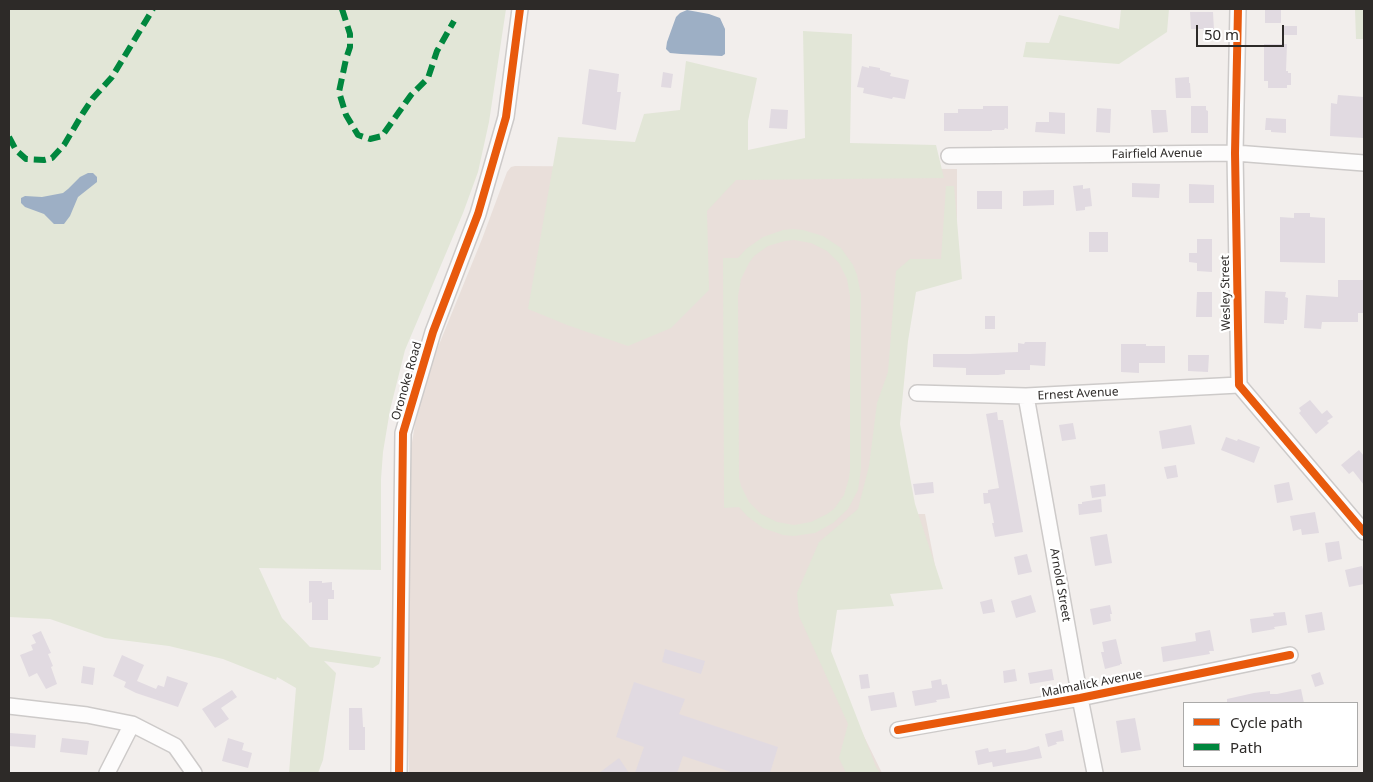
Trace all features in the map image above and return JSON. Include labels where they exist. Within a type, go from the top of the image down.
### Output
[{"type":"street","name":"Oronoke Road","points":[[399,773],[403,433],[433,332],[478,214],[506,117],[520,9]]},
{"type":"street","name":"Wesley Street","points":[[1238,9],[1235,153],[1239,385]]},
{"type":"street","name":"Fairfield Avenue","points":[[949,156],[1235,153],[1364,163]]},
{"type":"street","name":"Ernest Avenue","points":[[917,393],[1026,396],[1239,385]]},
{"type":"street","points":[[1239,385],[1364,532]]},
{"type":"street","name":"Arnold Street","points":[[1026,396],[1095,773]]},
{"type":"street","name":"Malmalick Avenue","points":[[898,730],[1080,698],[1290,655]]},
{"type":"street","points":[[9,706],[87,715],[132,724],[174,746],[194,773]]},
{"type":"street","points":[[107,773],[132,724]]},
{"type":"shaded area","points":[[9,9],[506,9],[489,122],[478,172],[463,213],[405,350],[390,410],[383,452],[381,479],[381,570],[259,568],[282,618],[310,647],[381,657],[379,664],[373,668],[324,661],[336,673],[323,760],[318,773],[289,773],[296,688],[277,677],[276,680],[223,659],[169,646],[105,638],[50,619],[9,617]]},
{"type":"shaded area","points":[[1121,9],[1169,9],[1167,32],[1119,64],[1023,57],[1026,42],[1049,43],[1059,15],[1119,29]]},
{"type":"shaded area","points":[[1355,9],[1364,9],[1364,39],[1356,39]]},
{"type":"shaded area","points":[[803,31],[852,34],[850,143],[936,145],[944,178],[736,180],[707,211],[709,290],[671,328],[628,346],[528,309],[558,137],[635,142],[644,114],[680,110],[686,61],[757,78],[748,121],[748,150],[805,138]]},
{"type":"shaded area","points":[[511,167],[957,169],[957,275],[903,275],[892,409],[912,514],[925,514],[938,581],[800,606],[882,773],[409,773],[407,492],[415,424],[425,379],[507,172]]},
{"type":"shaded area","points":[[946,186],[954,186],[962,279],[916,292],[908,341],[900,424],[915,504],[943,589],[890,594],[894,606],[837,610],[831,651],[880,773],[846,773],[839,758],[848,724],[799,616],[797,593],[819,542],[858,509],[869,466],[877,403],[888,372],[896,271],[910,259],[941,259]]},
{"type":"shaded area","points":[[783,230],[803,230],[823,236],[841,248],[853,265],[861,295],[861,469],[858,490],[848,509],[833,523],[815,533],[794,536],[783,535],[763,528],[747,516],[739,507],[724,508],[723,258],[738,258],[746,249],[763,237]],"holes":[[[794,240],[811,243],[827,251],[839,263],[847,279],[850,296],[850,469],[844,495],[834,509],[811,522],[794,525],[777,522],[761,514],[749,502],[739,478],[738,296],[741,279],[754,256],[768,246],[785,241]]]},
{"type":"water","points":[[687,10],[720,18],[725,29],[725,54],[722,56],[681,54],[670,53],[666,49],[676,17]]},
{"type":"water","points":[[93,173],[97,177],[97,182],[78,197],[70,216],[64,224],[54,224],[44,214],[25,207],[21,203],[21,198],[25,196],[42,197],[63,193],[80,177]]},
{"type":"building","points":[[1265,9],[1281,9],[1281,23],[1265,23]]},
{"type":"building","points":[[1190,12],[1213,12],[1214,31],[1191,29]]},
{"type":"building","points":[[1283,26],[1297,26],[1297,35],[1283,35]]},
{"type":"building","points":[[1264,44],[1287,44],[1286,71],[1291,73],[1291,85],[1287,85],[1287,88],[1268,88],[1268,81],[1264,81]]},
{"type":"building","points":[[862,66],[880,68],[880,70],[891,73],[890,76],[909,80],[905,99],[893,97],[892,99],[863,93],[864,88],[857,87]]},
{"type":"building","points":[[589,69],[619,74],[617,92],[621,92],[616,130],[582,124]]},
{"type":"building","points":[[663,72],[673,74],[671,88],[661,87]]},
{"type":"building","points":[[1189,77],[1191,98],[1176,98],[1175,78]]},
{"type":"building","points":[[1338,95],[1364,97],[1364,138],[1330,136],[1331,103],[1337,104]]},
{"type":"building","points":[[983,106],[1008,106],[1008,129],[944,131],[944,113],[958,113],[958,109],[983,109]]},
{"type":"building","points":[[1191,106],[1206,106],[1208,111],[1208,133],[1191,133]]},
{"type":"building","points":[[1097,108],[1111,109],[1110,133],[1096,132]]},
{"type":"building","points":[[771,109],[788,110],[787,129],[769,128]]},
{"type":"building","points":[[1151,110],[1166,110],[1168,132],[1153,133]]},
{"type":"building","points":[[1049,112],[1065,113],[1065,134],[1035,132],[1036,122],[1049,122]]},
{"type":"building","points":[[1266,118],[1286,119],[1286,133],[1265,130]]},
{"type":"building","points":[[1132,183],[1160,184],[1159,198],[1132,197]]},
{"type":"building","points":[[1189,184],[1214,185],[1214,203],[1189,203]]},
{"type":"building","points":[[1083,185],[1083,189],[1090,188],[1092,206],[1085,207],[1085,210],[1076,211],[1073,186]]},
{"type":"building","points":[[1054,190],[1054,205],[1023,206],[1023,191]]},
{"type":"building","points":[[977,191],[1002,191],[1002,209],[977,209]]},
{"type":"building","points":[[1294,213],[1310,213],[1310,217],[1325,218],[1325,263],[1280,262],[1280,217],[1294,218]]},
{"type":"building","points":[[1089,232],[1108,232],[1108,252],[1089,252]]},
{"type":"building","points":[[1197,239],[1212,239],[1212,272],[1197,271],[1197,263],[1189,262],[1189,253],[1197,253]]},
{"type":"building","points":[[1338,280],[1364,280],[1364,313],[1358,313],[1358,322],[1322,322],[1321,329],[1304,328],[1306,295],[1338,297]]},
{"type":"building","points":[[1265,291],[1286,292],[1285,297],[1288,298],[1287,320],[1284,320],[1284,324],[1264,323]]},
{"type":"building","points":[[1197,292],[1212,292],[1212,317],[1196,317]]},
{"type":"building","points":[[985,316],[995,316],[995,329],[985,329]]},
{"type":"building","points":[[1025,342],[1046,342],[1045,366],[1030,365],[1030,370],[1005,370],[1005,374],[998,375],[966,375],[966,368],[933,367],[933,354],[1018,352],[1018,343],[1024,344]]},
{"type":"building","points":[[1121,344],[1165,346],[1165,363],[1139,363],[1139,373],[1121,372]]},
{"type":"building","points":[[1188,355],[1209,355],[1208,372],[1188,371]]},
{"type":"building","points":[[1310,400],[1322,414],[1327,410],[1333,417],[1316,434],[1299,413],[1301,411],[1299,408]]},
{"type":"building","points":[[997,412],[998,420],[1003,420],[1023,532],[995,537],[990,503],[984,504],[983,493],[999,488],[986,414]]},
{"type":"building","points":[[1073,423],[1076,439],[1062,441],[1059,425]]},
{"type":"building","points":[[1191,425],[1195,444],[1162,449],[1159,431]]},
{"type":"building","points":[[1226,437],[1260,447],[1254,463],[1221,450]]},
{"type":"building","points":[[1359,450],[1364,456],[1364,485],[1353,471],[1349,474],[1341,465]]},
{"type":"building","points":[[1176,465],[1178,477],[1167,479],[1164,467]]},
{"type":"building","points":[[933,482],[934,493],[915,495],[913,484]]},
{"type":"building","points":[[1289,482],[1293,500],[1277,503],[1274,485]]},
{"type":"building","points":[[1105,484],[1106,496],[1092,498],[1090,486]]},
{"type":"building","points":[[1101,499],[1102,512],[1079,515],[1078,504]]},
{"type":"building","points":[[1315,512],[1319,533],[1302,535],[1301,529],[1293,531],[1290,516]]},
{"type":"building","points":[[1107,534],[1112,563],[1095,566],[1090,537]]},
{"type":"building","points":[[1339,541],[1342,559],[1328,562],[1325,543]]},
{"type":"building","points":[[1027,554],[1032,572],[1018,575],[1014,557]]},
{"type":"building","points":[[1362,566],[1364,584],[1349,587],[1345,570]]},
{"type":"building","points":[[309,581],[332,582],[334,599],[328,599],[328,620],[312,620],[312,602],[309,603]]},
{"type":"building","points":[[1031,595],[1036,612],[1016,618],[1011,601]]},
{"type":"building","points":[[992,599],[995,612],[983,614],[980,602]]},
{"type":"building","points":[[1110,605],[1111,621],[1093,625],[1090,609]]},
{"type":"building","points":[[1285,612],[1287,625],[1252,633],[1250,619],[1274,616],[1273,613]]},
{"type":"building","points":[[1322,612],[1325,630],[1308,633],[1305,615]]},
{"type":"building","points":[[1210,630],[1214,651],[1209,651],[1210,654],[1163,662],[1161,647],[1196,641],[1195,633]]},
{"type":"building","points":[[41,631],[51,653],[48,654],[57,684],[46,689],[37,673],[29,677],[20,655],[33,650],[31,645],[36,643],[32,635]]},
{"type":"building","points":[[1116,639],[1122,664],[1105,669],[1101,652],[1104,652],[1102,642]]},
{"type":"building","points":[[665,649],[705,661],[701,674],[662,662]]},
{"type":"building","points":[[122,655],[144,665],[137,681],[156,689],[158,685],[164,687],[167,676],[188,683],[178,707],[124,687],[126,682],[113,676]]},
{"type":"building","points":[[83,666],[95,668],[93,685],[81,683]]},
{"type":"building","points":[[1015,669],[1017,681],[1004,683],[1003,671]]},
{"type":"building","points":[[1052,669],[1054,680],[1030,684],[1028,673]]},
{"type":"building","points":[[1320,672],[1324,684],[1315,687],[1311,675]]},
{"type":"building","points":[[868,674],[870,688],[861,689],[859,675]]},
{"type":"building","points":[[941,679],[942,685],[947,684],[950,698],[915,706],[912,691],[932,688],[931,681]]},
{"type":"building","points":[[634,682],[685,699],[679,714],[778,747],[770,773],[734,773],[683,756],[677,773],[635,773],[644,747],[616,737]]},
{"type":"building","points":[[1301,689],[1304,702],[1227,702],[1227,699],[1254,693],[1270,691],[1270,694]]},
{"type":"building","points":[[232,690],[237,697],[221,708],[229,719],[215,728],[202,709]]},
{"type":"building","points":[[894,692],[897,707],[871,711],[868,696]]},
{"type":"building","points":[[349,708],[362,708],[363,727],[365,727],[365,750],[349,750]]},
{"type":"building","points":[[1135,718],[1141,750],[1121,753],[1116,721]]},
{"type":"building","points":[[1062,730],[1064,741],[1056,742],[1057,744],[1048,747],[1045,734]]},
{"type":"building","points":[[10,733],[36,735],[35,748],[9,746]]},
{"type":"building","points":[[62,738],[89,741],[87,755],[60,752]]},
{"type":"building","points":[[228,738],[244,743],[242,750],[252,753],[248,768],[222,761]]},
{"type":"building","points":[[1039,746],[1042,758],[993,767],[992,762],[978,765],[975,751],[988,748],[989,752],[1006,749],[1006,753]]},
{"type":"building","points":[[619,758],[629,773],[599,773]]},
{"type":"marked path","points":[[9,137],[16,150],[26,159],[44,160],[52,158],[64,145],[93,98],[112,77],[153,9]]},
{"type":"marked path","points":[[342,9],[350,34],[350,47],[339,92],[346,115],[358,135],[370,139],[382,136],[411,95],[428,78],[437,51],[454,21]]},
{"type":"cycle path","points":[[399,773],[403,433],[433,332],[478,214],[506,117],[520,9]]},
{"type":"cycle path","points":[[1238,9],[1235,153],[1239,385],[1364,532]]},
{"type":"cycle path","points":[[898,730],[1080,698],[1290,655]]}]
